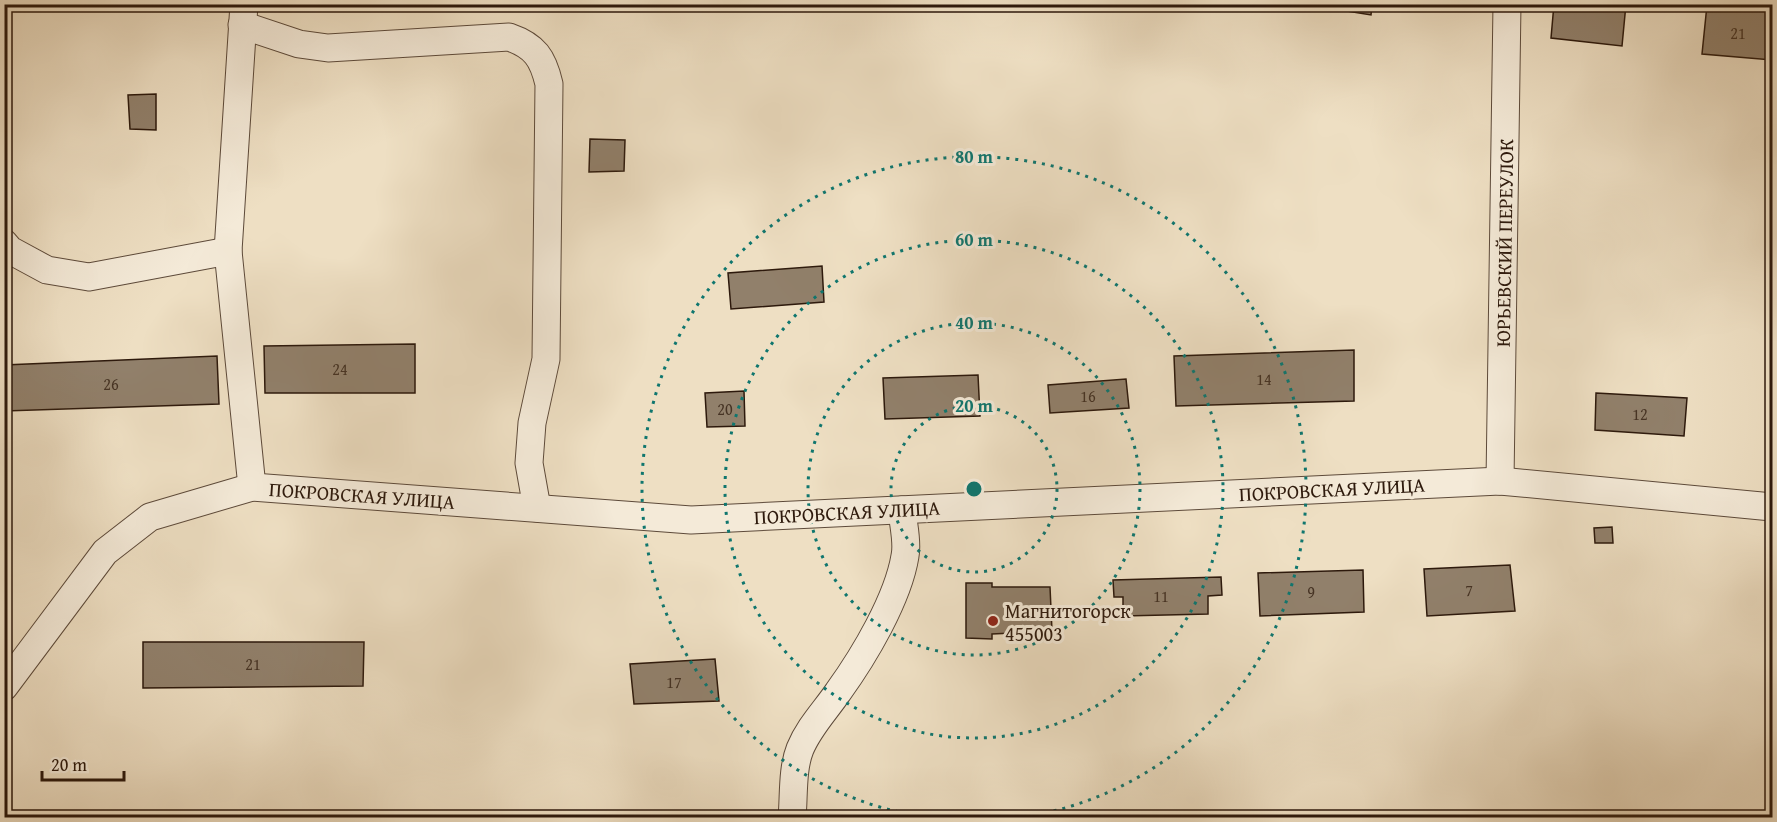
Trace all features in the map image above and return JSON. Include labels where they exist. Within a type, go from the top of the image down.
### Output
[{"type":"street","name":"ЮРЬЕВСКИЙ ПЕРЕУЛОК","points":[[1500,482],[1507,4]]},
{"type":"street","points":[[252,487],[228,251],[243,14],[299,44],[328,48],[509,37],[524,43],[537,54],[549,84],[546,359],[532,423],[529,463],[537,508]]},
{"type":"street","points":[[4,243],[10,250],[47,270],[89,277],[228,251]]},
{"type":"street","name":"ПОКРОВСКАЯ УЛИЦА","points":[[4,687],[105,552],[150,517],[252,487],[691,520],[1500,482],[1773,507]]},
{"type":"street","points":[[792,818],[799,751],[811,727],[839,691],[873,637],[894,592],[906,554],[902,510]]},
{"type":"building","points":[[1303,4],[1372,4],[1371,15]]},
{"type":"building","points":[[1554,4],[1626,4],[1622,46],[1551,38]]},
{"type":"building","points":[[1707,5],[1772,12],[1772,60],[1702,54]]},
{"type":"building","points":[[156,94],[156,130],[130,129],[128,95]]},
{"type":"building","points":[[590,139],[625,140],[624,171],[589,172]]},
{"type":"building","points":[[822,266],[824,302],[731,309],[728,273]]},
{"type":"building","points":[[415,344],[415,393],[265,393],[264,346]]},
{"type":"building","points":[[1354,350],[1354,401],[1176,406],[1174,356]]},
{"type":"building","points":[[217,356],[219,404],[4,411],[4,365]]},
{"type":"building","points":[[978,375],[980,416],[885,419],[883,378]]},
{"type":"building","points":[[1126,379],[1129,408],[1050,413],[1048,385]]},
{"type":"building","points":[[744,391],[745,426],[707,427],[705,393]]},
{"type":"building","points":[[1596,393],[1687,398],[1684,436],[1595,430]]},
{"type":"building","points":[[1612,527],[1613,543],[1595,543],[1594,528]]},
{"type":"building","points":[[1510,565],[1515,611],[1427,616],[1424,569]]},
{"type":"building","points":[[1363,570],[1364,612],[1260,616],[1258,573]]},
{"type":"building","points":[[1221,577],[1222,595],[1208,596],[1208,614],[1123,616],[1123,597],[1114,597],[1113,580]]},
{"type":"building","points":[[966,583],[992,583],[992,587],[1050,587],[1052,631],[992,634],[992,639],[966,638]]},
{"type":"building","points":[[143,642],[364,642],[363,686],[143,688]]},
{"type":"building","points":[[715,659],[719,701],[634,704],[630,664]]},
{"type":"place","name":"Магнитогорск 455003","points":[[993,621]]}]
